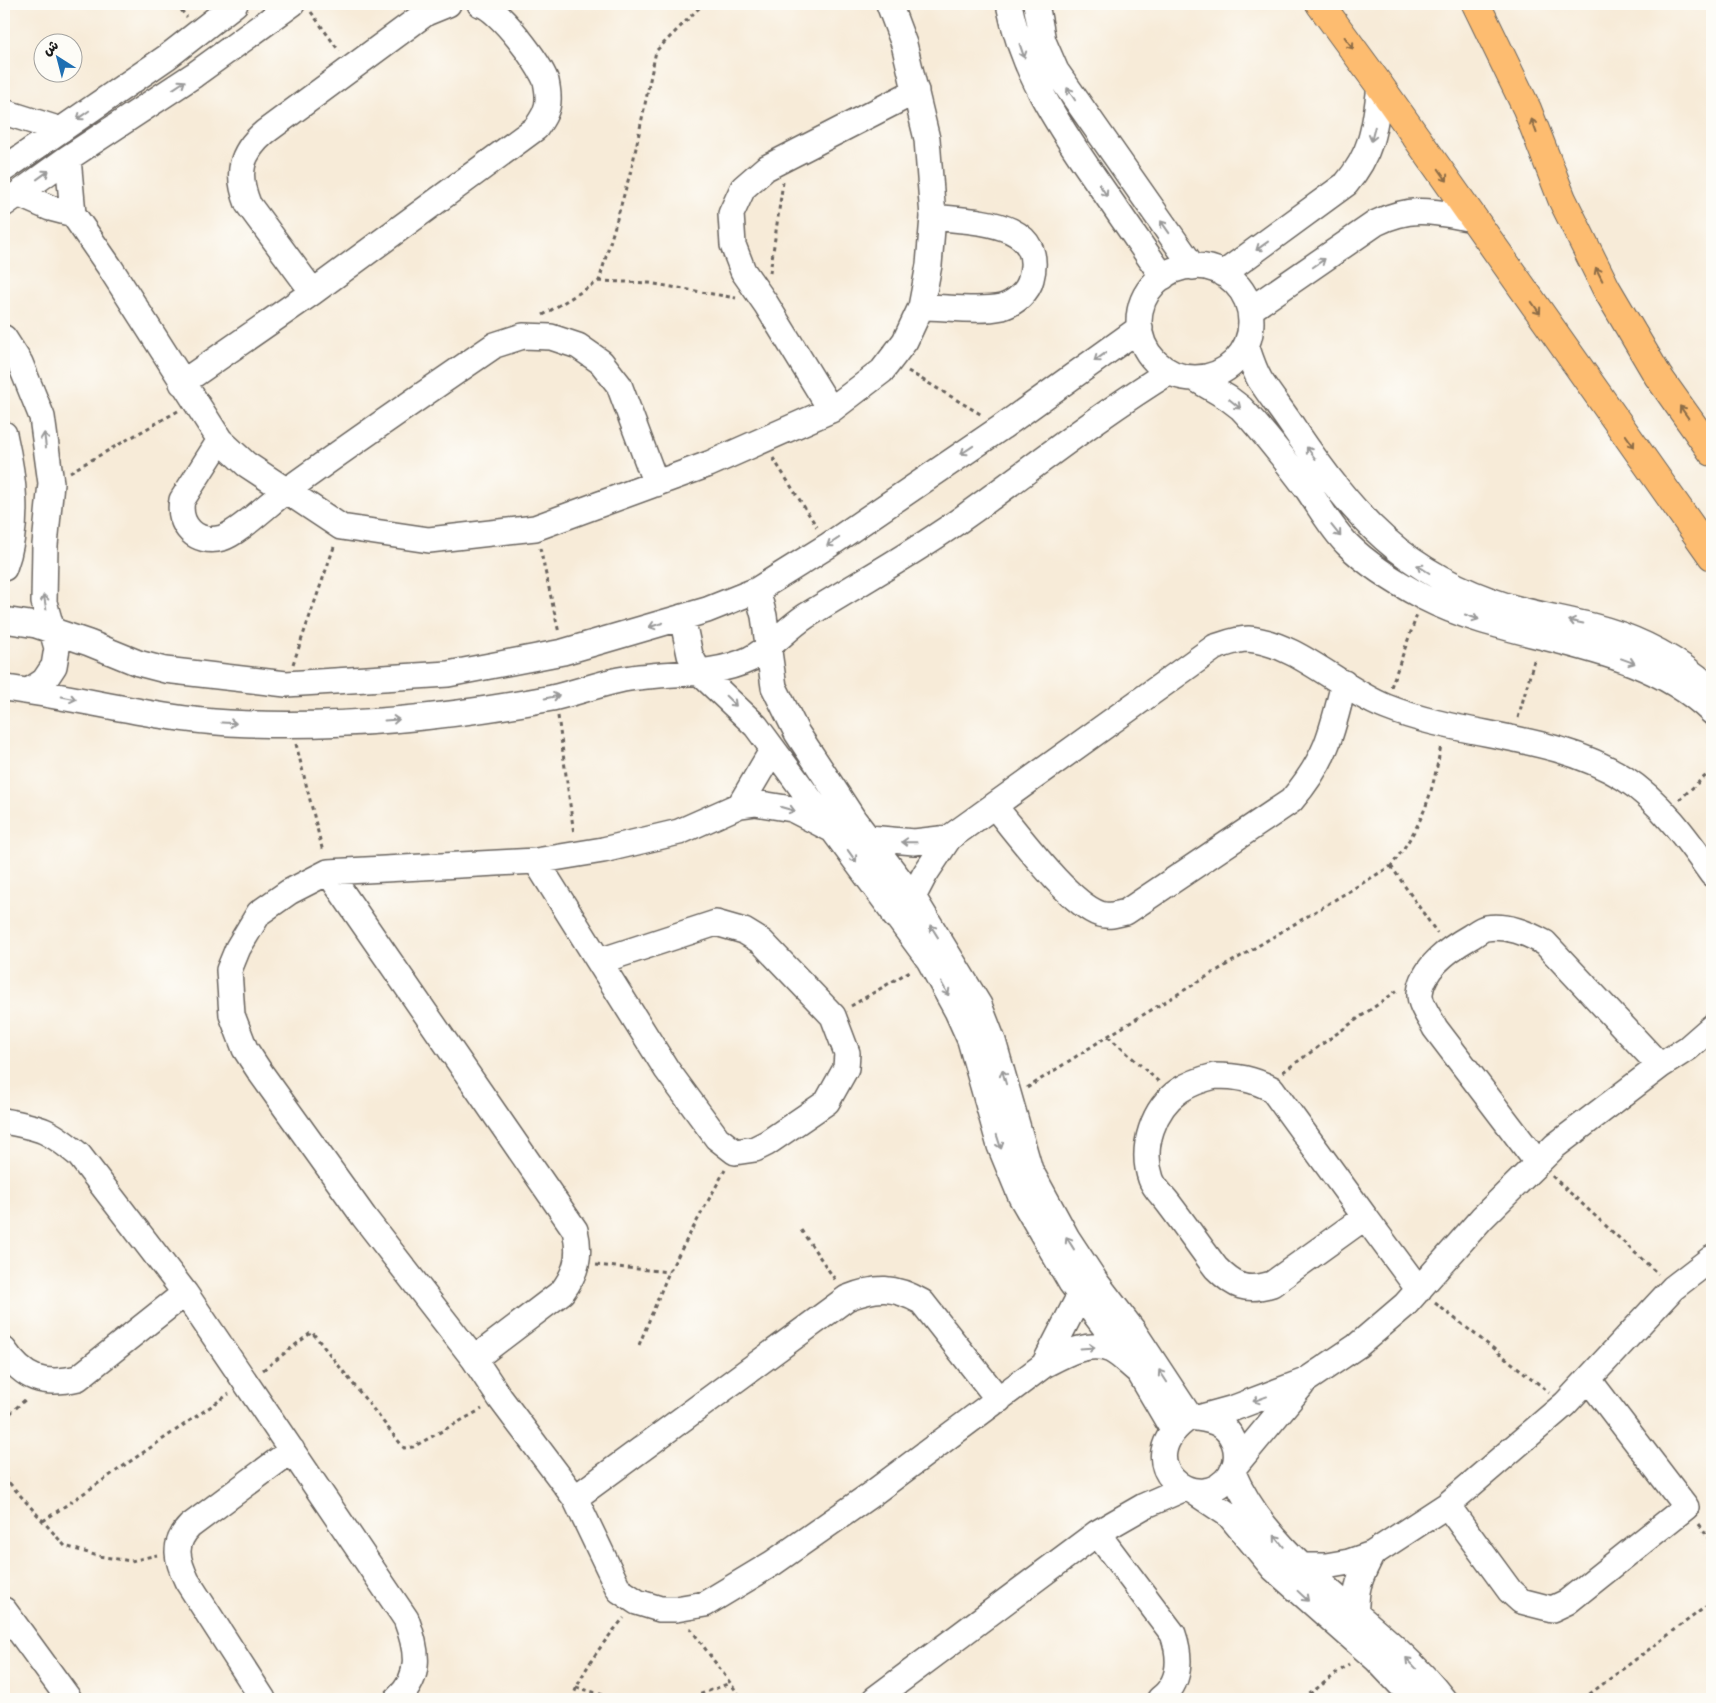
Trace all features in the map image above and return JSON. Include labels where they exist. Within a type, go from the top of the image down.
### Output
[{"type":"main road","points":[[1320,4],[1712,556]]},
{"type":"main road","points":[[1476,4],[1527,108],[1562,199],[1606,288],[1658,376],[1712,452]]},
{"type":"street","points":[[4,169],[167,57],[235,4]]},
{"type":"street","points":[[11,199],[68,158],[194,75],[292,4]]},
{"type":"street","points":[[313,292],[248,204],[242,189],[241,172],[244,157],[253,142],[351,68],[426,13],[448,4]]},
{"type":"street","points":[[188,392],[313,292],[536,128],[545,114],[548,98],[546,83],[540,68],[496,12],[480,4]]},
{"type":"street","points":[[68,158],[73,214],[220,440],[246,464],[285,492],[340,527],[429,540],[535,528],[656,484],[762,441],[831,410],[882,371],[905,340],[922,306],[929,265],[933,217],[927,139],[904,44],[889,4]]},
{"type":"street","points":[[1009,4],[1014,28],[1026,65],[1045,103],[1163,277]]},
{"type":"street","points":[[1036,4],[1043,41],[1056,71],[1193,267]]},
{"type":"street","points":[[1223,274],[1346,184],[1360,168],[1369,150],[1375,130],[1380,86]]},
{"type":"street","points":[[831,410],[766,304],[748,280],[737,259],[730,229],[731,214],[743,188],[766,168],[916,91]]},
{"type":"street","points":[[111,96],[127,120]]},
{"type":"street","points":[[4,112],[61,130]]},
{"type":"street","points":[[11,199],[73,214]]},
{"type":"street","points":[[1250,310],[1376,223],[1394,214],[1413,210],[1473,219]]},
{"type":"street","points":[[922,306],[1001,307],[1014,302],[1024,293],[1031,282],[1034,268],[1032,255],[1026,243],[1017,233],[1005,227],[933,217]]},
{"type":"street","points":[[1194,378],[1213,375],[1230,366],[1246,345],[1250,334],[1250,310],[1243,293],[1223,274],[1209,268],[1193,267],[1177,270],[1163,277],[1152,287],[1144,300],[1140,314],[1140,328],[1149,354],[1169,372],[1194,378],[1228,398],[1253,421],[1349,546],[1383,572],[1424,597],[1456,611],[1540,638],[1582,646],[1632,662],[1669,679],[1694,694],[1712,712]]},
{"type":"street","points":[[4,620],[36,625],[138,664],[165,670],[286,684],[448,674],[563,652],[682,617],[757,590],[829,545],[1002,427],[1140,328]]},
{"type":"street","points":[[220,440],[182,500],[180,511],[188,528],[196,536],[211,540],[224,538],[285,492],[495,344],[522,336],[551,337],[578,346],[601,362],[619,385],[656,484]]},
{"type":"street","points":[[4,338],[20,363],[42,417],[50,483],[43,578],[44,602],[57,648],[54,666],[44,681],[29,691]]},
{"type":"street","points":[[1246,345],[1259,379],[1356,512],[1390,545],[1414,563],[1455,587],[1497,602],[1544,616],[1608,630],[1639,642],[1668,658],[1712,689]]},
{"type":"street","points":[[4,688],[29,691],[148,715],[228,723],[338,724],[449,716],[556,697],[638,676],[699,672],[751,658],[767,648],[803,618],[964,517],[1119,403],[1169,372]]},
{"type":"street","points":[[4,434],[11,466],[14,509],[12,542],[4,568]]},
{"type":"street","points":[[757,590],[764,616],[774,687],[798,734],[852,829],[895,916],[929,960],[957,1010],[970,1040],[1000,1146],[1020,1197],[1071,1283],[1088,1289],[1132,1329],[1187,1422]]},
{"type":"street","points":[[682,617],[690,654],[699,672],[756,726],[773,749],[852,829],[913,897],[979,1005],[993,1041],[1030,1170],[1063,1230],[1088,1289],[1139,1372]]},
{"type":"street","points":[[895,916],[913,897],[924,874],[949,838],[995,807],[1098,728],[1214,647],[1247,639],[1269,644],[1291,654],[1384,706],[1444,725],[1512,738],[1560,750],[1589,760],[1645,792],[1712,874]]},
{"type":"street","points":[[995,807],[1074,897],[1100,914],[1113,915],[1126,912],[1291,801],[1310,778],[1324,753],[1344,683]]},
{"type":"street","points":[[756,726],[785,709]]},
{"type":"street","points":[[740,805],[773,749]]},
{"type":"street","points":[[949,838],[914,842],[852,829],[792,809],[755,803],[740,805],[679,832],[603,850],[536,861],[328,872],[289,892],[259,913],[238,948],[229,970],[232,1015],[245,1049],[260,1072],[364,1217],[474,1359],[500,1398],[575,1498],[618,1590],[637,1602],[660,1609],[676,1609],[705,1604],[773,1563],[873,1493],[1044,1365],[1073,1350],[1097,1348],[1110,1350],[1139,1372],[1187,1422],[1218,1423],[1226,1429],[1236,1447],[1233,1469],[1249,1504],[1302,1566],[1321,1585],[1351,1622],[1366,1651],[1414,1699]]},
{"type":"street","points":[[536,861],[667,1070],[717,1138],[735,1152],[744,1152],[767,1143],[827,1102],[846,1068],[847,1053],[833,1016],[762,942],[744,931],[716,924],[600,961]]},
{"type":"street","points":[[328,872],[473,1085],[567,1216],[575,1230],[579,1247],[578,1263],[572,1279],[562,1292],[474,1359]]},
{"type":"street","points":[[1537,1162],[1435,1028],[1425,1009],[1420,994],[1426,975],[1449,950],[1485,928],[1506,928],[1532,936],[1545,944],[1660,1066]]},
{"type":"street","points":[[1444,1699],[1396,1646],[1351,1622],[1274,1569],[1229,1515],[1171,1478],[1166,1470],[1163,1453],[1165,1444],[1187,1422],[1234,1408],[1305,1381],[1357,1346],[1419,1290],[1482,1218],[1537,1162],[1555,1146],[1660,1066],[1688,1048],[1712,1027]]},
{"type":"street","points":[[1364,1217],[1272,1284],[1261,1288],[1238,1287],[1216,1268],[1151,1180],[1147,1161],[1148,1141],[1154,1122],[1165,1105],[1174,1096],[1196,1081],[1215,1076],[1235,1076],[1254,1080],[1272,1089],[1419,1290]]},
{"type":"street","points":[[4,1120],[40,1128],[57,1137],[78,1155],[185,1294],[292,1450],[406,1619],[413,1637],[416,1674],[397,1699]]},
{"type":"street","points":[[1302,1566],[1333,1565],[1372,1554],[1447,1505],[1589,1380],[1673,1288],[1711,1261]]},
{"type":"street","points":[[575,1498],[847,1298],[866,1290],[885,1288],[905,1292],[922,1302],[999,1400]]},
{"type":"street","points":[[1044,1365],[1088,1289]]},
{"type":"street","points":[[4,1350],[14,1366],[28,1376],[44,1381],[61,1382],[78,1378],[185,1294]]},
{"type":"street","points":[[1447,1505],[1510,1591],[1521,1600],[1552,1609],[1567,1602],[1686,1507],[1589,1380]]},
{"type":"street","points":[[875,1699],[1098,1533],[1144,1506],[1189,1490],[1212,1489],[1220,1485],[1305,1381]]},
{"type":"street","points":[[263,1699],[187,1581],[180,1566],[177,1551],[181,1535],[190,1526],[292,1450]]},
{"type":"street","points":[[1144,1506],[1166,1470]]},
{"type":"street","points":[[1098,1533],[1173,1634],[1178,1649],[1179,1666],[1174,1682],[1160,1699]]},
{"type":"street","points":[[1351,1622],[1363,1572],[1372,1554]]},
{"type":"street","points":[[4,1610],[69,1699]]},
{"type":"path","points":[[305,4],[351,68]]},
{"type":"path","points":[[599,281],[632,167],[656,51],[703,4]]},
{"type":"path","points":[[535,320],[599,281],[649,283],[766,304],[786,157]]},
{"type":"path","points":[[890,360],[1002,427]]},
{"type":"path","points":[[50,483],[188,392]]},
{"type":"path","points":[[762,441],[829,545]]},
{"type":"path","points":[[286,684],[340,527]]},
{"type":"path","points":[[535,528],[563,652]]},
{"type":"path","points":[[1384,706],[1424,597]]},
{"type":"path","points":[[1512,738],[1540,638]]},
{"type":"path","points":[[556,697],[577,854]]},
{"type":"path","points":[[291,725],[328,872]]},
{"type":"path","points":[[1010,1099],[1108,1036],[1390,866],[1411,839],[1426,809],[1436,776],[1444,725]]},
{"type":"path","points":[[1664,813],[1712,770]]},
{"type":"path","points":[[1390,866],[1449,950]]},
{"type":"path","points":[[833,1016],[929,960]]},
{"type":"path","points":[[1264,1085],[1405,985]]},
{"type":"path","points":[[1108,1036],[1174,1096]]},
{"type":"path","points":[[639,1345],[669,1272],[735,1152]]},
{"type":"path","points":[[1537,1162],[1673,1288]]},
{"type":"path","points":[[801,1230],[847,1298]]},
{"type":"path","points":[[578,1263],[669,1272]]},
{"type":"path","points":[[1419,1290],[1564,1404]]},
{"type":"path","points":[[4,1419],[44,1381]]},
{"type":"path","points":[[4,1477],[65,1546],[98,1556],[132,1561],[177,1551]]},
{"type":"path","points":[[572,1699],[576,1687],[603,1642],[637,1602]]},
{"type":"path","points":[[1583,1699],[1712,1602]]},
{"type":"path","points":[[676,1609],[742,1699]]},
{"type":"path","points":[[1303,1699],[1366,1651]]},
{"type":"path","points":[[677,1699],[693,1697],[730,1683]]},
{"type":"path","points":[[576,1687],[617,1699]]}]
